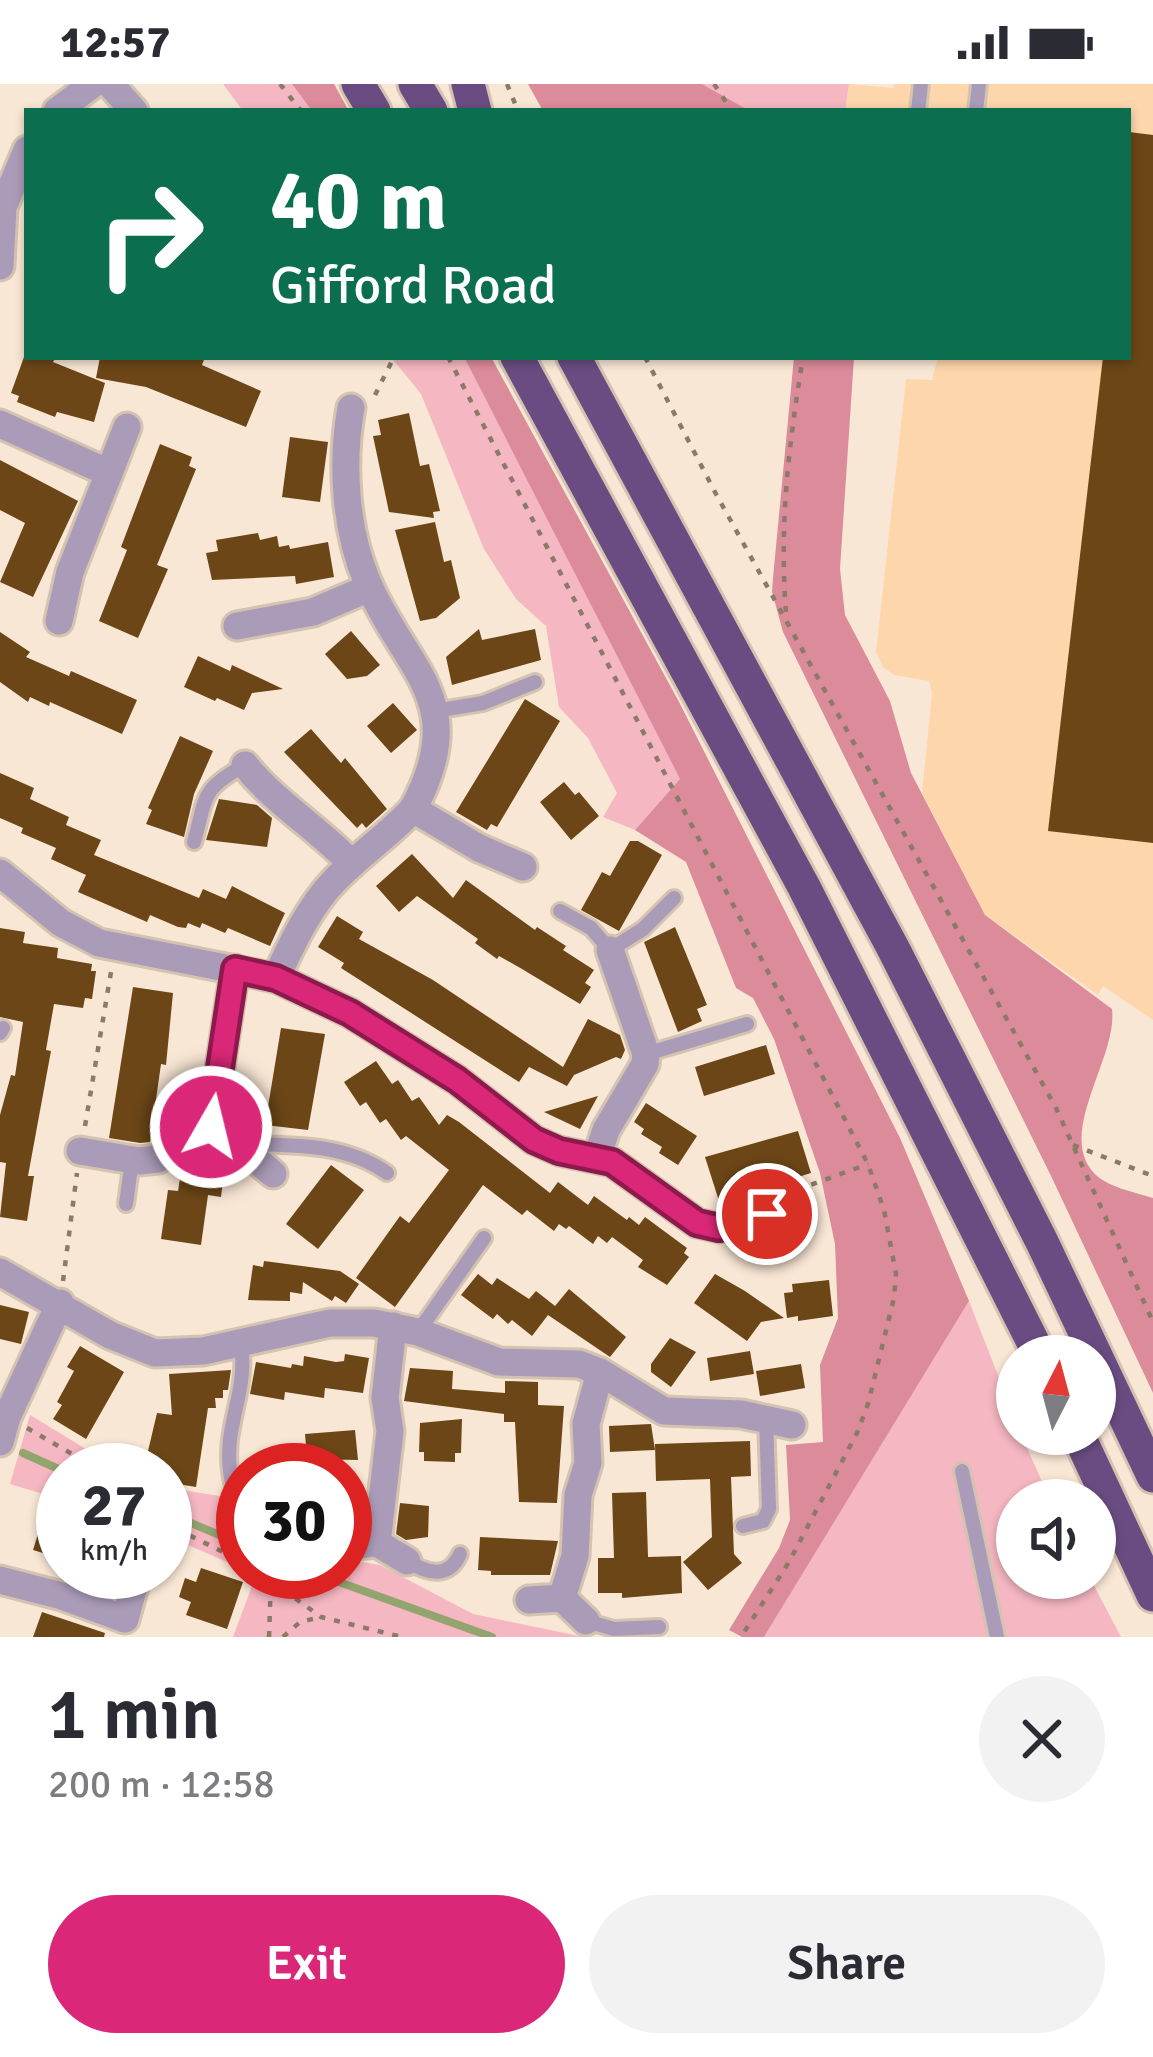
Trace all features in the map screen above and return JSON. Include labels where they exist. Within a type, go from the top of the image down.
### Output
[{"type":"highway","points":[[519,360],[854,983],[1030,1335]]},
{"type":"highway","points":[[576,360],[893,947],[1153,1476]]},
{"type":"highway","points":[[1088,1455],[1153,1595]]},
{"type":"street","points":[[61,108],[93,84]]},
{"type":"street","points":[[110,84],[131,108]]},
{"type":"street","points":[[0,266],[3,207],[24,157]]},
{"type":"street","points":[[276,978],[315,905],[413,808],[431,772],[436,743],[435,711],[415,661],[360,565],[346,454],[351,407]]},
{"type":"street","points":[[0,424],[109,473]]},
{"type":"street","points":[[59,620],[70,572],[127,427]]},
{"type":"street","points":[[237,626],[314,612],[370,588]]},
{"type":"street","points":[[245,765],[260,784],[323,833],[352,864]]},
{"type":"street","points":[[413,808],[478,848],[524,867]]},
{"type":"street","points":[[0,873],[61,923],[99,943],[276,978],[391,1036],[534,1140],[628,1170],[674,1210],[709,1227],[767,1214]]},
{"type":"street","points":[[597,1157],[646,1054],[610,950]]},
{"type":"street","points":[[80,1151],[158,1160],[211,1127],[235,969]]},
{"type":"street","points":[[211,1127],[273,1174]]},
{"type":"street","points":[[0,1272],[110,1335],[155,1353],[203,1351],[354,1321],[405,1329],[499,1362],[563,1361],[600,1372],[664,1411],[779,1422]]},
{"type":"street","points":[[3,1430],[60,1303]]},
{"type":"street","points":[[377,1543],[389,1431],[385,1398],[405,1329]]},
{"type":"street","points":[[562,1598],[575,1556],[578,1495],[588,1463],[586,1424],[600,1372]]},
{"type":"street","points":[[372,1543],[407,1561]]},
{"type":"street","points":[[0,1580],[62,1596],[130,1631],[134,1599]]},
{"type":"street","points":[[529,1600],[562,1598],[586,1621]]},
{"type":"lane","points":[[435,711],[483,703],[535,682]]},
{"type":"lane","points":[[194,842],[205,793],[213,783],[245,765]]},
{"type":"lane","points":[[560,911],[591,928],[610,950],[644,929],[674,898]]},
{"type":"lane","points":[[646,1054],[747,1024]]},
{"type":"lane","points":[[237,1144],[334,1150],[387,1173]]},
{"type":"lane","points":[[126,1204],[132,1160]]},
{"type":"lane","points":[[405,1329],[484,1238]]},
{"type":"lane","points":[[226,1443],[244,1374],[241,1343]]},
{"type":"lane","points":[[743,1526],[763,1521],[769,1509],[779,1422]]},
{"type":"lane","points":[[962,1471],[997,1637]]},
{"type":"lane","points":[[407,1561],[429,1572],[442,1572],[455,1565],[460,1554]]},
{"type":"lane","points":[[586,1621],[614,1629],[659,1627]]},
{"type":"path","points":[[280,84],[299,108]]},
{"type":"path","points":[[351,407],[363,410],[393,360]]},
{"type":"path","points":[[450,360],[868,1165],[884,1210],[896,1274],[895,1298],[868,1404],[789,1562],[741,1637]]},
{"type":"path","points":[[647,360],[1072,1145],[1153,1322]]},
{"type":"path","points":[[787,617],[782,562],[784,491],[803,360]]},
{"type":"path","points":[[1072,1145],[1153,1176]]},
{"type":"path","points":[[767,1214],[782,1210],[778,1197],[868,1165]]},
{"type":"path","points":[[3,1430],[36,1444]]},
{"type":"path","points":[[269,1637],[270,1599]]},
{"type":"path","points":[[297,1599],[321,1617],[402,1637]]},
{"type":"path","points":[[283,1637],[300,1622],[321,1617]]},
{"type":"shaded area","points":[[223,84],[292,84],[310,108],[241,108]]},
{"type":"shaded area","points":[[292,84],[334,84],[347,108],[310,108]]},
{"type":"shaded area","points":[[528,84],[702,84],[745,108],[541,108]]},
{"type":"shaded area","points":[[702,84],[849,84],[845,108],[745,108]]},
{"type":"shaded area","points":[[849,84],[893,88],[894,84],[1153,84],[1153,1020],[1103,986],[1098,995],[985,915],[922,793],[932,693],[929,681],[894,675],[883,667],[876,652],[906,379],[932,380],[937,360],[1131,360],[1131,108],[845,108]]},
{"type":"shaded area","points":[[393,360],[466,360],[680,779],[635,830],[603,817],[617,793],[588,738],[559,707],[546,626],[516,599],[484,549],[421,394]]},
{"type":"shaded area","points":[[466,360],[493,360],[678,700],[900,1138],[969,1301],[764,1637],[742,1637],[729,1630],[779,1548],[790,1520],[786,1445],[823,1442],[820,1365],[838,1318],[835,1244],[820,1173],[774,1039],[753,998],[736,988],[686,862],[635,830],[680,779]]},
{"type":"shaded area","points":[[794,360],[854,360],[840,569],[845,615],[890,701],[911,773],[985,915],[1112,1009],[1106,1049],[1085,1115],[1084,1155],[1105,1182],[1153,1198],[1153,1393],[783,632],[772,592]]},
{"type":"shaded area","points":[[969,1301],[996,1370],[996,1455],[1030,1455],[1041,1479],[996,1479],[996,1599],[1101,1599],[1121,1637],[764,1637]]},
{"type":"shaded area","points":[[30,1415],[77,1443],[36,1443],[36,1492],[10,1484]]},
{"type":"shaded area","points":[[192,1492],[216,1496],[216,1557],[192,1547]]},
{"type":"shaded area","points":[[372,1564],[473,1614],[584,1637],[233,1637],[247,1599],[372,1599]]},
{"type":"building","points":[[1131,132],[1153,135],[1153,843],[1048,831],[1103,360],[1131,360]]},
{"type":"building","points":[[24,357],[54,360],[105,383],[94,422],[57,412],[55,417],[17,402],[19,396],[11,393]]},
{"type":"building","points":[[99,360],[204,360],[202,365],[261,391],[246,427],[146,387],[96,378]]},
{"type":"building","points":[[409,413],[420,466],[429,464],[440,511],[433,512],[434,518],[389,512],[373,436],[381,435],[378,420]]},
{"type":"building","points":[[290,437],[328,442],[320,502],[282,497]]},
{"type":"building","points":[[160,444],[192,457],[189,466],[196,469],[157,565],[168,569],[138,638],[99,621]]},
{"type":"building","points":[[0,460],[78,501],[33,597],[0,582],[25,523],[0,510]]},
{"type":"building","points":[[435,522],[444,562],[451,560],[460,598],[436,618],[420,621],[395,530]]},
{"type":"building","points":[[258,533],[260,540],[277,536],[279,547],[289,545],[290,549],[328,542],[334,577],[296,584],[295,576],[212,580],[206,553],[218,551],[216,540]]},
{"type":"building","points":[[479,629],[482,640],[535,629],[541,660],[452,685],[446,657]]},
{"type":"building","points":[[351,631],[380,665],[367,676],[347,679],[325,654]]},
{"type":"building","points":[[0,632],[30,652],[26,657],[137,700],[122,734],[50,702],[49,706],[30,697],[28,702],[0,682]]},
{"type":"building","points":[[198,656],[230,671],[232,665],[283,689],[252,693],[244,710],[215,701],[184,687]]},
{"type":"building","points":[[525,699],[560,721],[497,827],[491,824],[487,830],[456,812]]},
{"type":"building","points":[[393,703],[417,730],[391,753],[367,726]]},
{"type":"building","points":[[311,729],[341,763],[345,758],[387,809],[366,828],[362,823],[357,828],[284,752]]},
{"type":"building","points":[[180,736],[213,751],[194,794],[184,837],[146,824],[152,810],[148,808]]},
{"type":"building","points":[[0,773],[34,788],[30,799],[69,817],[66,825],[101,840],[94,855],[199,898],[203,889],[226,899],[232,886],[285,913],[270,946],[228,928],[225,933],[202,923],[200,928],[188,923],[186,928],[178,927],[150,915],[147,922],[78,892],[86,875],[51,859],[56,848],[0,818]]},
{"type":"building","points":[[564,782],[599,816],[571,840],[540,802]]},
{"type":"building","points":[[219,799],[257,805],[272,818],[267,847],[206,840]]},
{"type":"building","points":[[630,841],[662,855],[619,931],[581,910],[602,872],[610,876]]},
{"type":"building","points":[[412,854],[453,898],[466,880],[594,970],[585,983],[591,987],[580,1004],[497,959],[475,943],[478,939],[417,896],[399,912],[376,886]]},
{"type":"building","points":[[337,916],[363,932],[359,939],[433,980],[563,1067],[588,1019],[620,1035],[625,1050],[621,1059],[574,1075],[567,1086],[529,1067],[519,1082],[341,968],[344,963],[318,947]]},
{"type":"building","points":[[675,927],[707,1005],[697,1009],[702,1021],[678,1032],[644,942]]},
{"type":"building","points":[[0,928],[25,932],[23,943],[58,948],[57,958],[92,964],[91,971],[96,971],[92,999],[85,998],[83,1008],[54,1004],[46,1050],[51,1051],[28,1176],[34,1176],[27,1221],[0,1217],[6,1163],[0,1162],[0,1115],[11,1075],[15,1076],[23,1022],[0,1017]]},
{"type":"building","points":[[133,987],[173,993],[166,1065],[161,1064],[150,1142],[140,1143],[109,1138]]},
{"type":"building","points":[[281,1028],[325,1034],[308,1130],[265,1125]]},
{"type":"building","points":[[766,1045],[775,1074],[704,1096],[695,1067]]},
{"type":"building","points":[[376,1061],[392,1084],[398,1080],[412,1101],[419,1097],[439,1125],[447,1115],[459,1122],[550,1193],[558,1182],[588,1205],[594,1196],[639,1225],[645,1217],[687,1248],[684,1253],[689,1257],[667,1285],[638,1267],[643,1260],[612,1237],[607,1243],[598,1236],[593,1244],[569,1226],[559,1224],[554,1231],[527,1210],[522,1215],[483,1185],[395,1307],[356,1278],[400,1216],[409,1223],[449,1170],[406,1136],[401,1140],[386,1119],[380,1123],[366,1102],[360,1106],[344,1082]]},
{"type":"building","points":[[598,1096],[580,1129],[544,1112]]},
{"type":"building","points":[[646,1103],[697,1136],[678,1165],[659,1153],[662,1147],[641,1134],[644,1129],[634,1122]]},
{"type":"building","points":[[798,1131],[811,1173],[719,1201],[705,1157]]},
{"type":"building","points":[[331,1165],[364,1190],[318,1249],[286,1224]]},
{"type":"building","points":[[182,1166],[224,1173],[221,1197],[208,1195],[201,1245],[161,1239],[168,1190],[178,1191]]},
{"type":"building","points":[[264,1261],[340,1271],[359,1284],[346,1303],[335,1296],[332,1301],[303,1282],[302,1294],[290,1292],[290,1301],[248,1300],[253,1265],[263,1267]]},
{"type":"building","points":[[478,1274],[492,1285],[497,1278],[529,1299],[536,1291],[555,1306],[569,1289],[626,1337],[610,1357],[548,1315],[532,1336],[512,1320],[508,1324],[497,1314],[493,1319],[461,1295]]},
{"type":"building","points":[[715,1274],[784,1318],[761,1322],[747,1341],[694,1303]]},
{"type":"building","points":[[829,1280],[833,1316],[787,1318],[784,1293],[793,1292],[792,1284]]},
{"type":"building","points":[[0,1305],[29,1312],[21,1344],[0,1339]]},
{"type":"building","points":[[670,1338],[696,1352],[671,1387],[651,1372],[651,1364]]},
{"type":"building","points":[[80,1346],[124,1372],[86,1439],[53,1419],[74,1371],[67,1367]]},
{"type":"building","points":[[750,1351],[754,1374],[710,1381],[707,1358]]},
{"type":"building","points":[[345,1354],[369,1358],[363,1393],[325,1388],[324,1398],[285,1392],[284,1400],[250,1394],[256,1362],[291,1368],[292,1364],[303,1366],[304,1356],[336,1362],[344,1361]]},
{"type":"building","points":[[801,1364],[805,1388],[760,1396],[756,1371]]},
{"type":"building","points":[[410,1368],[453,1371],[452,1389],[505,1393],[505,1381],[538,1382],[538,1405],[564,1406],[557,1503],[519,1502],[515,1422],[504,1422],[504,1414],[404,1401]]},
{"type":"building","points":[[231,1370],[228,1390],[223,1390],[223,1398],[215,1398],[216,1408],[208,1408],[196,1487],[192,1486],[192,1443],[150,1443],[157,1413],[172,1415],[169,1374]]},
{"type":"building","points":[[462,1419],[461,1453],[455,1453],[455,1462],[424,1461],[424,1452],[419,1452],[420,1423]]},
{"type":"building","points":[[651,1424],[655,1450],[610,1452],[609,1426]]},
{"type":"building","points":[[355,1430],[356,1443],[306,1443],[305,1434]]},
{"type":"building","points":[[750,1441],[751,1476],[731,1477],[734,1554],[742,1563],[708,1590],[683,1562],[712,1537],[710,1479],[656,1481],[655,1444]]},
{"type":"building","points":[[646,1492],[648,1557],[681,1556],[682,1593],[622,1598],[622,1593],[598,1593],[598,1558],[614,1558],[612,1493]]},
{"type":"building","points":[[400,1503],[429,1506],[428,1537],[406,1540],[396,1534]]},
{"type":"building","points":[[480,1537],[558,1541],[550,1575],[491,1575],[491,1571],[478,1570]]},
{"type":"building","points":[[201,1568],[216,1573],[216,1599],[237,1599],[227,1629],[186,1615],[191,1602],[184,1599],[192,1599],[192,1581],[196,1582]]},
{"type":"building","points":[[42,1612],[105,1633],[104,1637],[33,1637]]},
{"type":"waterway","points":[[23,1453],[36,1459]]},
{"type":"waterway","points":[[192,1523],[216,1534]]},
{"type":"waterway","points":[[372,1594],[492,1637]]},
{"type":"route","points":[[211,1127],[235,969],[276,978],[350,1013],[457,1080],[534,1140],[628,1170],[674,1210],[697,1223],[719,1228],[767,1214]]}]
